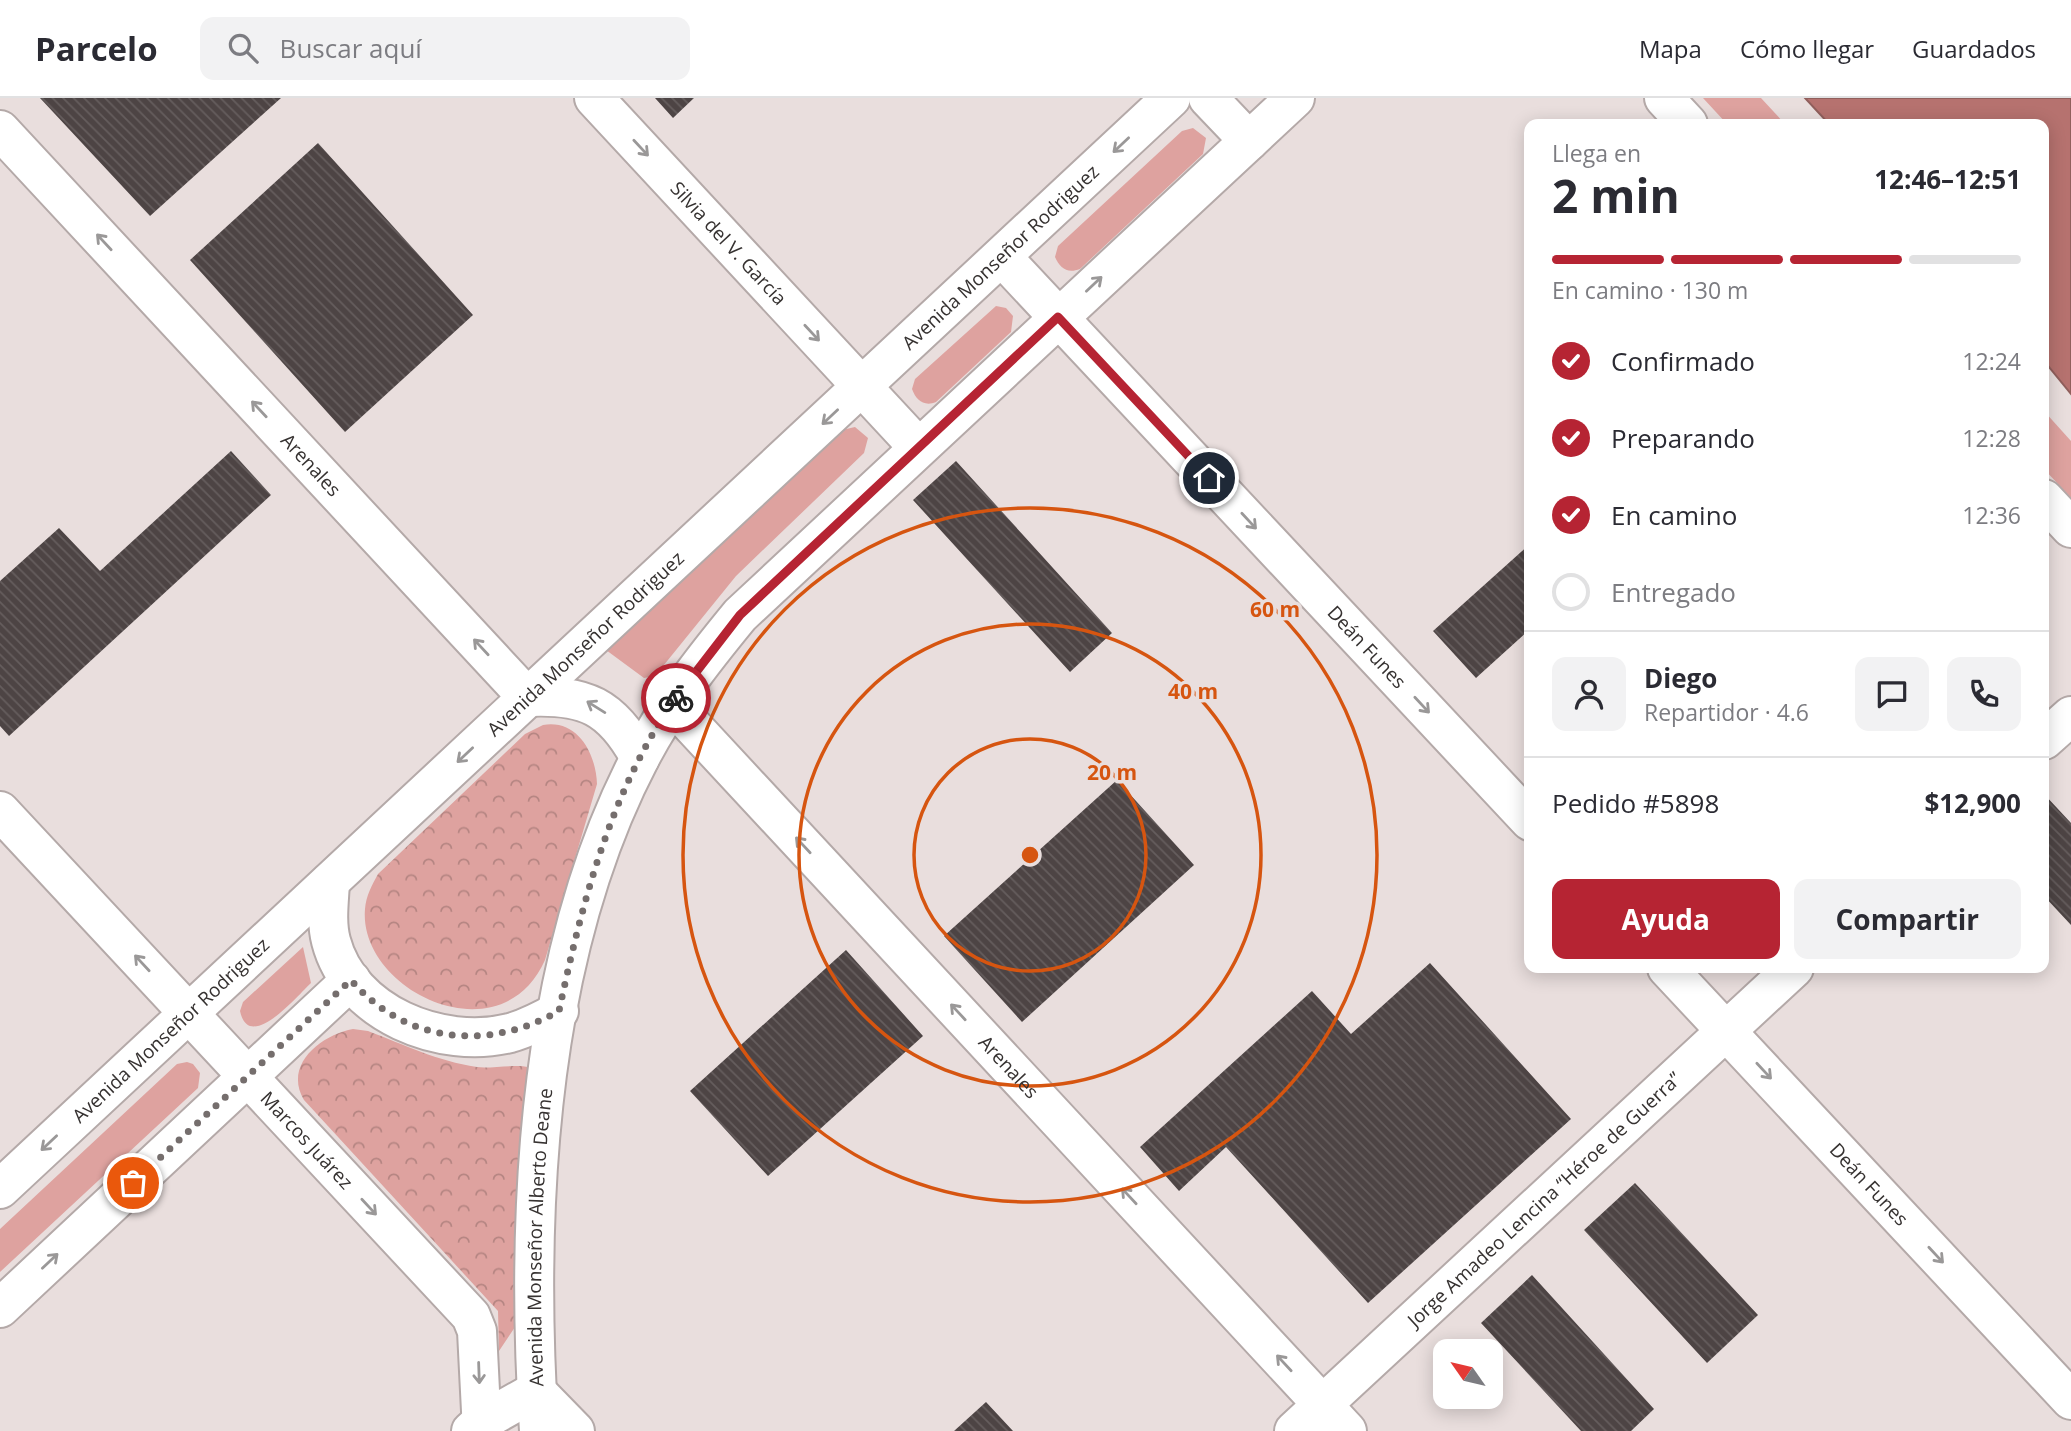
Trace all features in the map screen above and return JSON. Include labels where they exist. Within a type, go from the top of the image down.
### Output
[{"type":"street","name":"Silvia del V. García","points":[[594,98],[918,447]]},
{"type":"street","name":"Avenida Monseñor Rodriguez","points":[[0,1189],[1171,98]]},
{"type":"street","points":[[1208,98],[1249,141]]},
{"type":"street","points":[[330,882],[328,918],[331,941],[351,980],[370,1002],[419,1028],[452,1035],[480,1037],[509,1033],[535,1025],[556,1027],[595,870],[615,812],[640,758],[671,704],[740,615],[1296,98]]},
{"type":"street","points":[[1664,98],[1683,119]]},
{"type":"street","name":"Arenales","points":[[0,130],[527,697]]},
{"type":"street","name":"Deán Funes","points":[[1002,257],[1524,815]]},
{"type":"street","points":[[2049,504],[2071,528]]},
{"type":"street","points":[[527,697],[562,695],[587,701],[611,717],[629,738],[640,758]]},
{"type":"street","name":"Arenales","points":[[671,704],[1335,1418]]},
{"type":"street","points":[[2049,736],[2071,716]]},
{"type":"street","name":"Marcos Juárez","points":[[0,811],[471,1316],[477,1331],[478,1428]]},
{"type":"street","name":"Deán Funes","points":[[1672,973],[2071,1400]]},
{"type":"street","name":"Jorge Amadeo Lencina “Héroe de Guerra”","points":[[1294,1431],[1335,1418],[1726,1031],[1789,973]]},
{"type":"street","points":[[0,1308],[351,980]]},
{"type":"street","name":"Avenida Monseñor Alberto Deane","points":[[539,1431],[532,1268],[535,1204],[556,1027]]},
{"type":"street","points":[[478,1428],[536,1391],[575,1431]]},
{"type":"green space","points":[[1703,98],[1761,98],[1780,119],[1722,119]]},
{"type":"green space","points":[[1193,128],[1206,138],[1203,154],[1080,269],[1071,271],[1062,267],[1055,257],[1058,246],[1182,131]]},
{"type":"green space","points":[[996,306],[1006,308],[1013,316],[1011,332],[936,402],[928,404],[918,399],[912,389],[915,379]]},
{"type":"green space","points":[[2049,417],[2071,441],[2071,498],[2049,474]]},
{"type":"green space","points":[[855,427],[868,438],[864,453],[736,576],[655,676],[644,678],[606,650],[842,430]]},
{"type":"green space","points":[[543,725],[566,727],[583,741],[593,761],[597,784],[545,960],[524,990],[497,1005],[467,1009],[436,1002],[407,987],[384,965],[369,939],[365,909],[370,891],[378,874],[525,734]]},
{"type":"green space","points":[[303,947],[311,983],[274,1018],[253,1026],[245,1023],[240,1011],[243,1002]]},
{"type":"green space","points":[[353,1029],[368,1031],[448,1061],[483,1067],[530,1068],[518,1201],[515,1327],[499,1351],[498,1311],[304,1100],[298,1075],[302,1064],[318,1045],[341,1032]]},
{"type":"green space","points":[[177,1064],[193,1064],[200,1073],[198,1088],[0,1272],[0,1229]]},
{"type":"shaded area","points":[[1805,98],[2071,98],[2071,394],[2049,367],[2049,119],[1824,119]]},
{"type":"building","points":[[40,98],[281,98],[150,216]]},
{"type":"building","points":[[655,98],[694,98],[673,118]]},
{"type":"building","points":[[318,143],[473,315],[345,432],[190,260]]},
{"type":"building","points":[[231,451],[271,495],[9,736],[0,726],[0,581],[59,528],[100,571]]},
{"type":"building","points":[[956,461],[1112,633],[1070,672],[913,500]]},
{"type":"building","points":[[1524,549],[1524,634],[1476,678],[1433,631]]},
{"type":"building","points":[[1117,780],[1194,865],[1022,1022],[944,936]]},
{"type":"building","points":[[2049,799],[2071,823],[2071,925],[2049,901]]},
{"type":"building","points":[[846,950],[923,1036],[768,1176],[690,1091]]},
{"type":"building","points":[[1430,963],[1571,1119],[1368,1303],[1226,1147],[1179,1191],[1140,1147],[1312,991],[1351,1034]]},
{"type":"building","points":[[1635,1183],[1758,1315],[1707,1363],[1584,1230]]},
{"type":"building","points":[[1532,1275],[1654,1409],[1631,1431],[1581,1431],[1503,1347],[1503,1339],[1496,1339],[1481,1323]]},
{"type":"building","points":[[986,1402],[1013,1431],[954,1431]]},
{"type":"way so far","points":[[133,1183],[351,980],[370,1002],[394,1017],[419,1028],[452,1035],[480,1037],[509,1033],[535,1025],[559,1011],[580,920],[615,812],[640,758],[676,698]]},
{"type":"route","points":[[676,698],[709,652],[772,583],[1058,317],[1209,478]]}]
